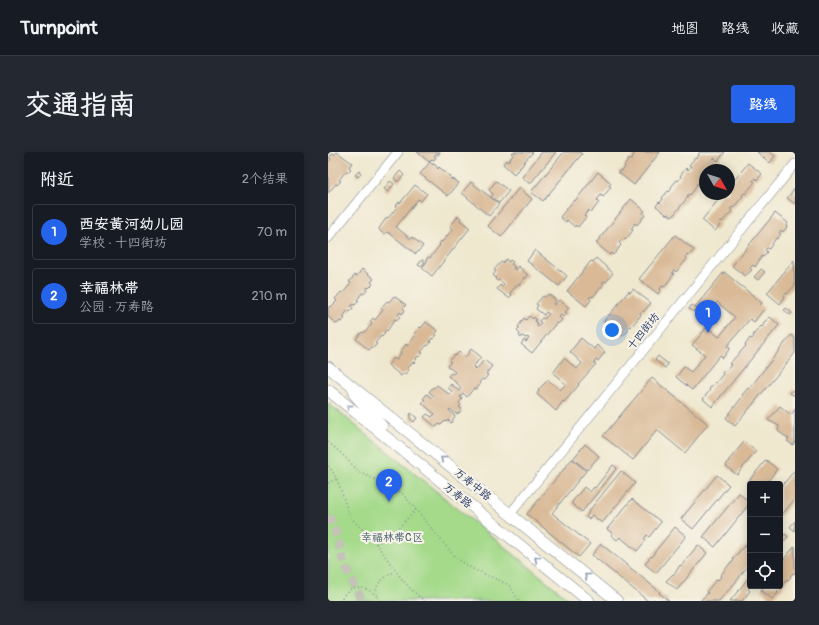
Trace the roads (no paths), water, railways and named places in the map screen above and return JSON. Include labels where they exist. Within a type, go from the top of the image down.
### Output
[{"type":"main road","name":"万寿中路","points":[[331,369],[617,601]]},
{"type":"main road","points":[[331,369],[402,450]]},
{"type":"main road","name":"万寿路","points":[[328,390],[589,601]]},
{"type":"street","points":[[328,238],[398,152]]},
{"type":"street","name":"十四街坊","points":[[510,514],[795,164]]},
{"type":"tunnel","points":[[328,516],[335,530],[344,564],[362,601]]},
{"type":"place","name":"西安黄河幼儿园","points":[[708,333]]},
{"type":"place","name":"幸福林带","points":[[389,502]]},
{"type":"park label","name":"幸福林带C区","points":[[392,537]]}]
